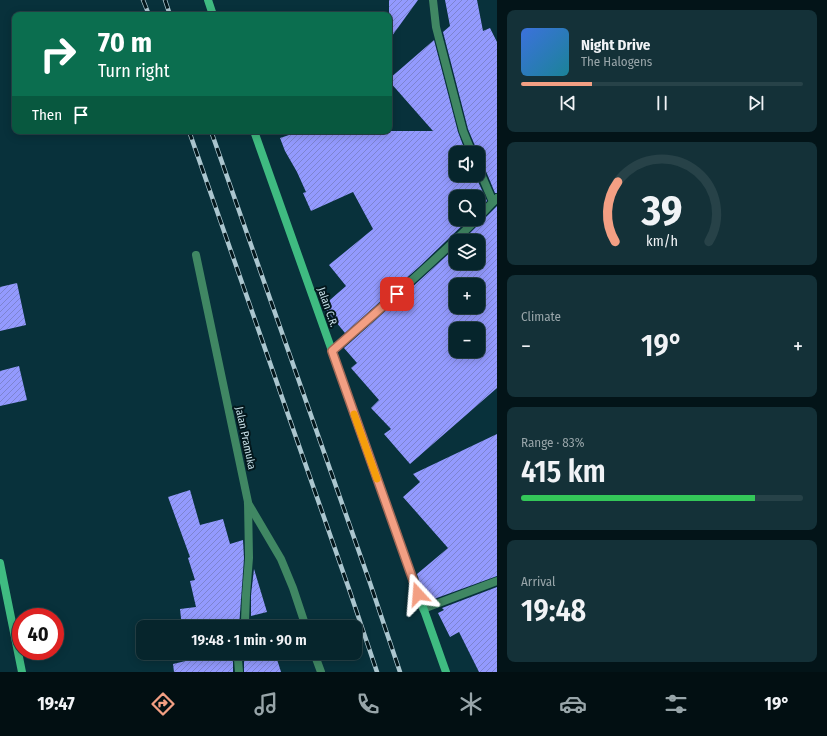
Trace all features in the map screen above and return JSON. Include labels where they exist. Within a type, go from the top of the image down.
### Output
[{"type":"street","points":[[208,0],[212,12]]},
{"type":"street","points":[[433,0],[436,28],[463,131],[469,146]]},
{"type":"street","name":"Jalan C.R.","points":[[255,134],[446,672]]},
{"type":"street","points":[[485,181],[495,200],[485,210]]},
{"type":"street","points":[[332,351],[420,273],[469,226]]},
{"type":"street","name":"Jalan Pramuka","points":[[196,255],[248,502],[249,558],[245,620]]},
{"type":"street","points":[[248,502],[281,559],[304,620]]},
{"type":"street","points":[[0,563],[22,672]]},
{"type":"street","points":[[423,609],[497,581]]},
{"type":"street","points":[[238,660],[239,672]]},
{"type":"street","points":[[317,660],[321,672]]},
{"type":"building","points":[[389,0],[418,0],[392,36],[392,12],[389,12]]},
{"type":"building","points":[[445,0],[477,0],[483,31],[490,28],[497,42],[497,193],[495,193],[485,169],[485,146],[475,146],[468,129],[443,32],[450,26]]},
{"type":"building","points":[[434,40],[458,132],[463,146],[449,146],[449,182],[478,182],[482,190],[449,190],[449,226],[462,226],[453,234],[449,234],[449,238],[420,266],[345,333],[323,306],[346,286],[329,265],[373,229],[353,192],[311,211],[303,193],[306,192],[280,138],[292,134],[392,134],[392,131],[433,131],[392,84],[392,76]]},
{"type":"building","points":[[497,206],[497,388],[410,464],[384,434],[391,429],[371,408],[379,400],[351,368],[357,363],[344,348],[449,253],[449,270],[485,270],[485,234],[469,234],[477,226],[485,226],[485,218]]},
{"type":"building","points":[[17,283],[26,325],[0,331],[0,287]]},
{"type":"building","points":[[19,366],[27,400],[0,406],[0,371]]},
{"type":"building","points":[[497,434],[497,576],[434,599],[420,583],[417,574],[448,548],[403,497],[420,482],[413,474]]},
{"type":"building","points":[[190,490],[200,525],[223,519],[230,544],[243,540],[244,558],[240,620],[181,620],[180,609],[196,607],[190,581],[195,580],[188,558],[190,557],[168,497]]},
{"type":"building","points":[[254,569],[267,612],[251,616],[251,595]]},
{"type":"building","points":[[497,587],[497,672],[479,672],[459,632],[450,637],[438,613],[444,610],[442,608]]},
{"type":"building","points":[[190,660],[233,660],[233,672],[174,672],[173,664]]},
{"type":"building","points":[[244,660],[277,660],[281,672],[244,672]]},
{"type":"railway","points":[[143,0],[148,12]]},
{"type":"railway","points":[[165,0],[169,12]]},
{"type":"railway","points":[[190,134],[377,672]]},
{"type":"railway","points":[[212,134],[400,672]]},
{"type":"slow traffic","points":[[354,414],[377,479]]},
{"type":"route","points":[[397,294],[332,351],[418,594]]}]
